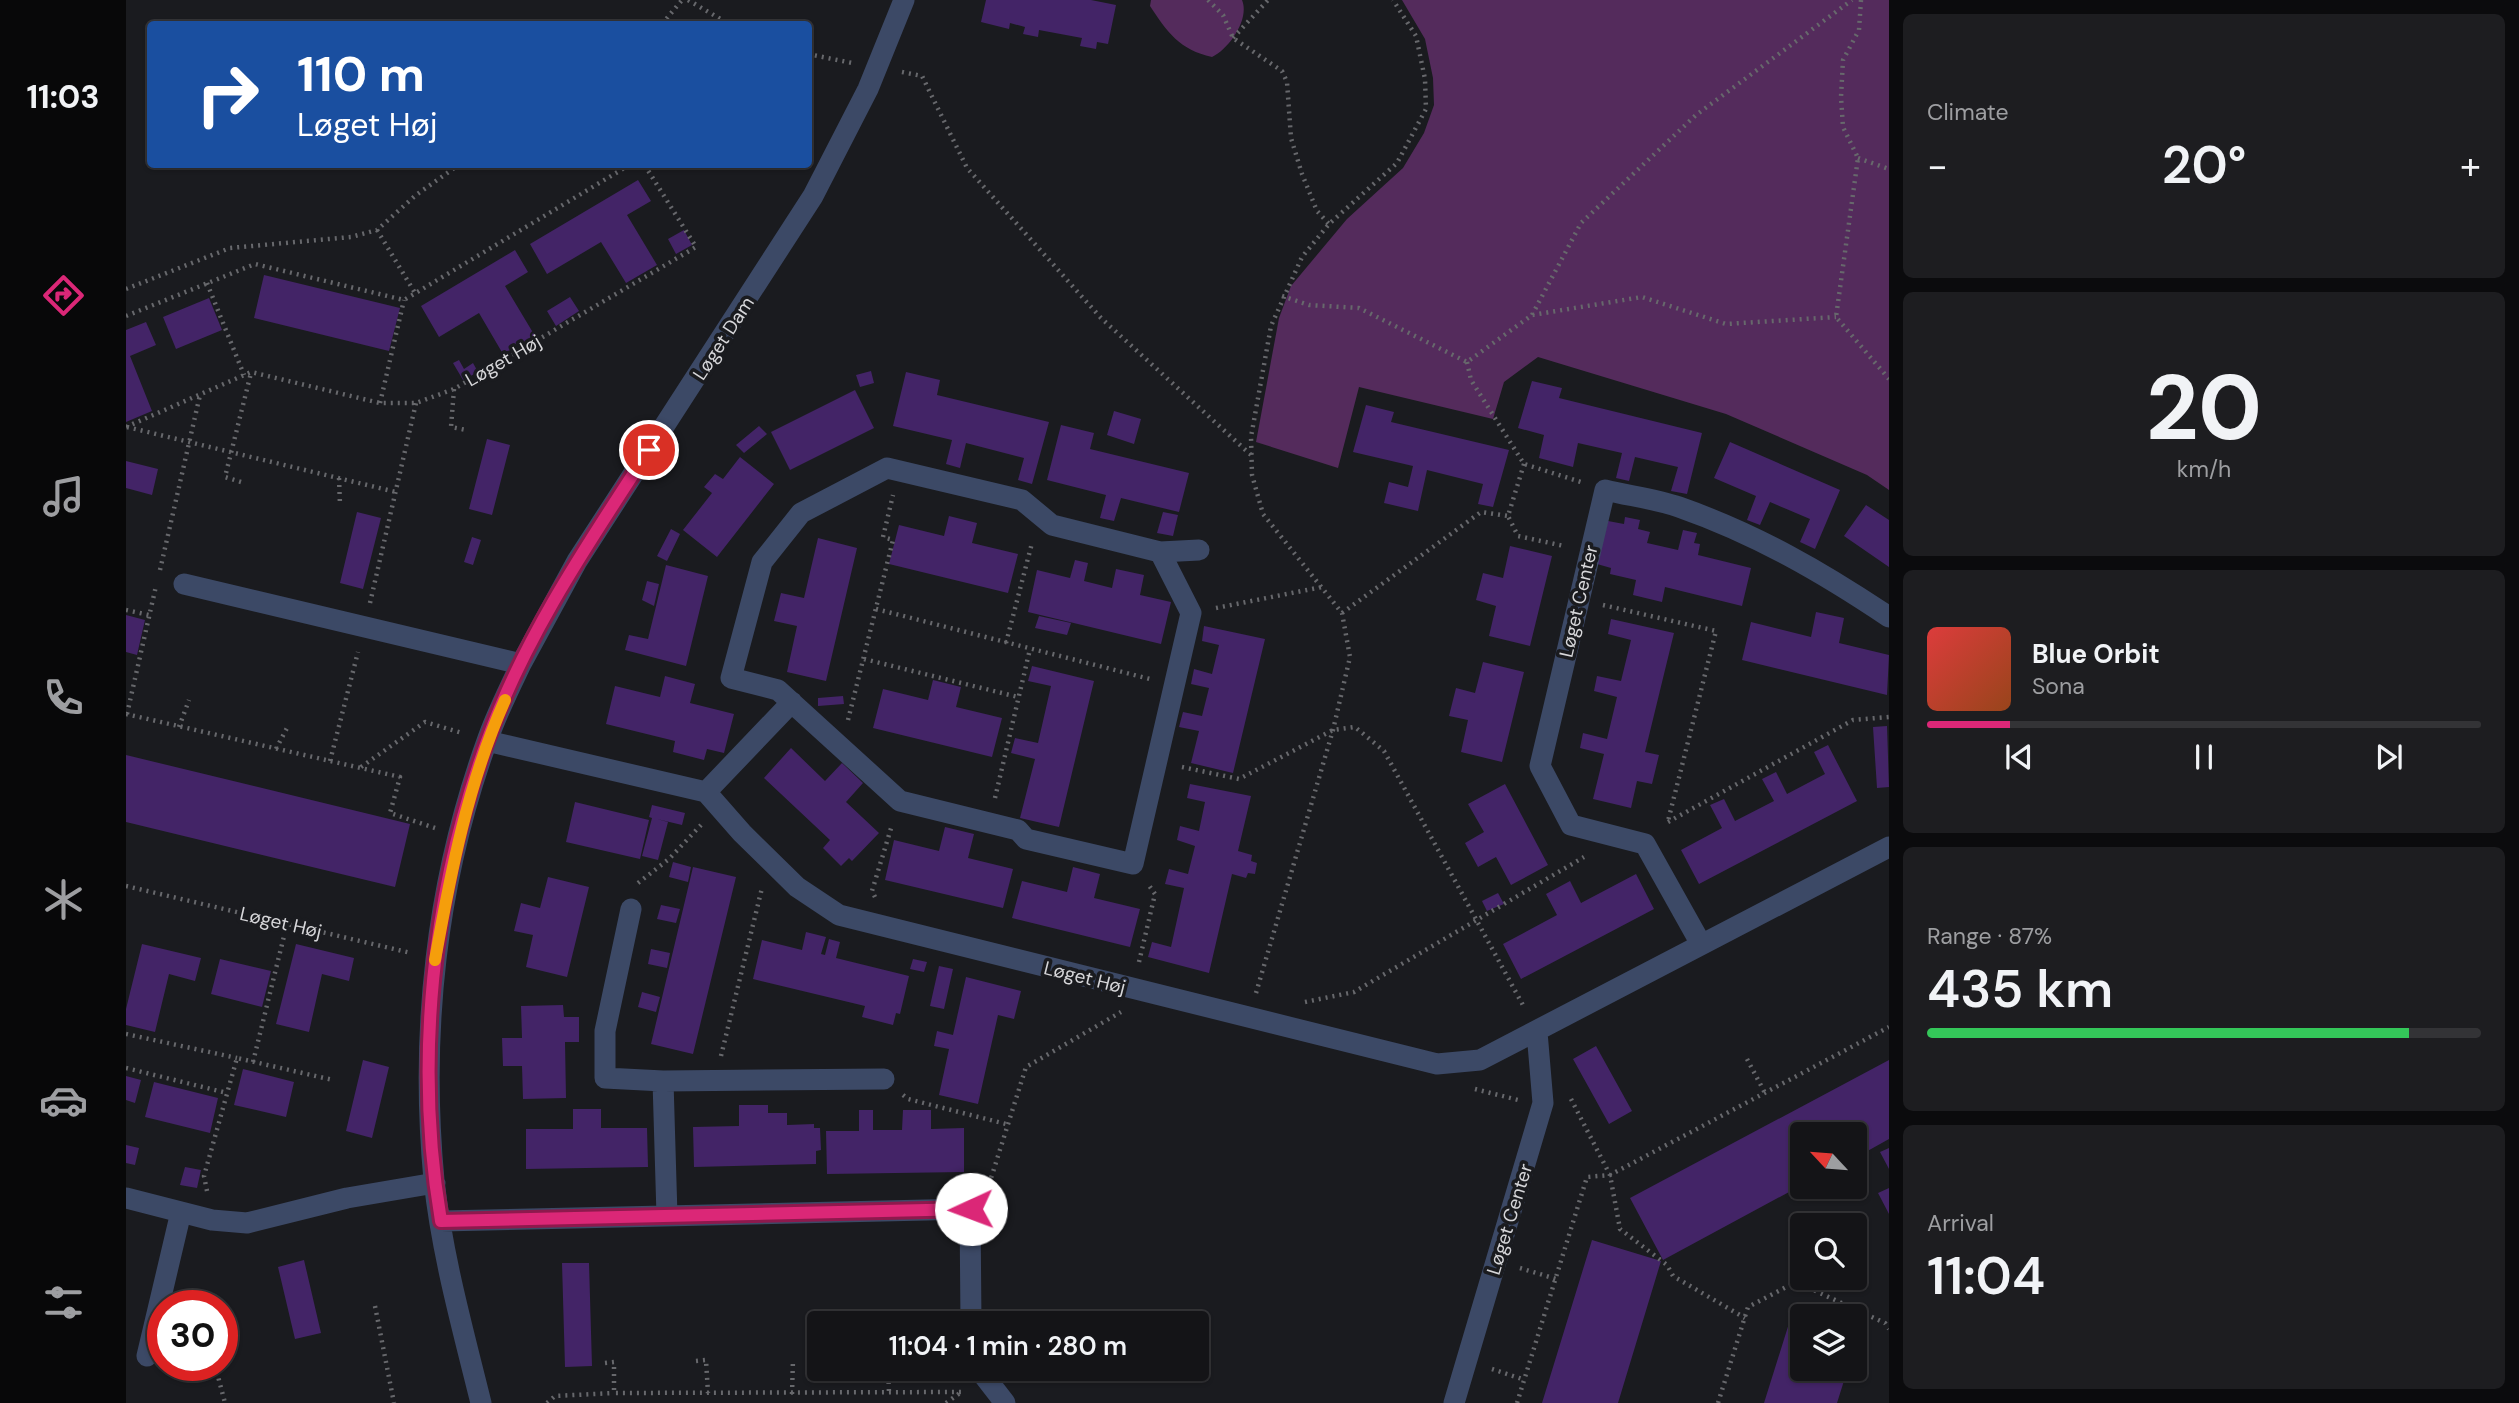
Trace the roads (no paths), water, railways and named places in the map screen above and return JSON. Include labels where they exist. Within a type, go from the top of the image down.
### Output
[{"type":"street","name":"Løget Dam","points":[[521,664],[577,561],[813,196],[877,67],[904,0]]},
{"type":"street","points":[[1160,552],[1191,613],[1133,864],[1027,839],[1018,830],[900,801],[778,690],[731,678],[762,562],[801,513],[887,467],[1022,500],[1052,525],[1160,552],[1199,550]]},
{"type":"street","name":"Løget Center","points":[[1701,944],[1645,844],[1571,825],[1540,766],[1605,490],[1676,506],[1754,536],[1817,569],[1889,617]]},
{"type":"street","points":[[184,584],[521,664],[487,741],[459,836],[432,982],[428,1087],[435,1182],[452,1284],[481,1403]]},
{"type":"street","points":[[487,741],[713,800],[792,702]]},
{"type":"street","name":"Løget Høj","points":[[713,800],[797,887],[839,915],[1437,1064],[1480,1059],[1537,1032]]},
{"type":"street","points":[[1537,1032],[1889,847]]},
{"type":"street","points":[[631,909],[605,1031],[605,1078],[663,1082],[884,1079]]},
{"type":"street","name":"Løget Center","points":[[1454,1403],[1543,1103],[1537,1032]]},
{"type":"street","points":[[663,1082],[667,1216]]},
{"type":"street","points":[[126,1198],[212,1220],[247,1223],[347,1198],[435,1182]]},
{"type":"street","points":[[441,1221],[971,1209],[971,1311]]},
{"type":"street","points":[[163,1290],[181,1212]]},
{"type":"street","points":[[988,1381],[1004,1403]]}]
